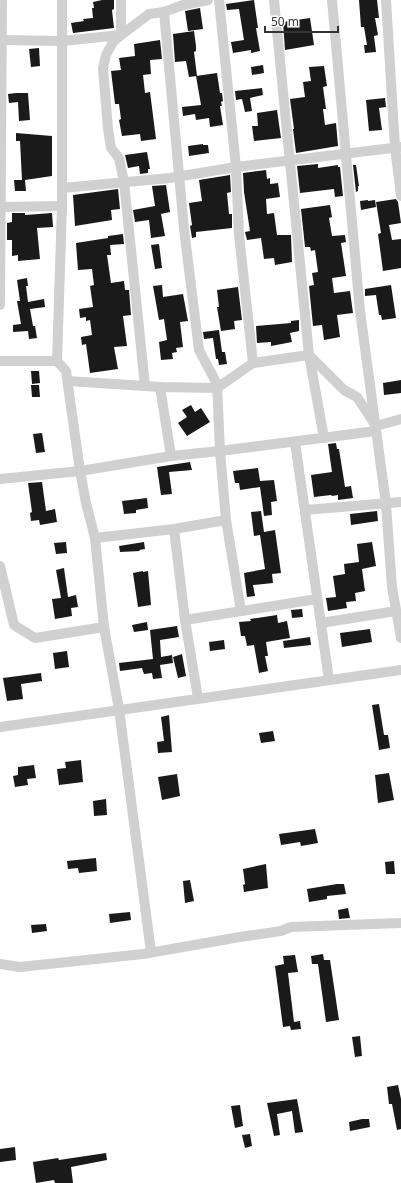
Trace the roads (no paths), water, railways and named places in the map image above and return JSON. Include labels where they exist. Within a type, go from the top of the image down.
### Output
[{"type":"street","points":[[0,305],[2,0]]},
{"type":"street","points":[[62,0],[62,206],[57,361],[66,371],[80,470],[86,503],[95,538],[104,627],[118,709],[151,952]]},
{"type":"street","points":[[121,0],[121,35]]},
{"type":"street","points":[[145,386],[124,182],[119,158],[111,148],[103,68],[106,55],[113,42],[149,14],[164,12],[182,2],[208,0]]},
{"type":"street","points":[[219,0],[236,167],[239,235],[253,363]]},
{"type":"street","points":[[274,0],[309,355],[324,438]]},
{"type":"street","points":[[332,0],[360,311],[397,586],[396,611],[401,638]]},
{"type":"street","points":[[386,0],[401,196]]},
{"type":"street","points":[[164,12],[184,229],[199,350],[218,388],[220,451],[226,520],[241,611]]},
{"type":"street","points":[[1,40],[62,41],[121,35]]},
{"type":"street","points":[[62,188],[180,176],[236,167],[398,147]]},
{"type":"street","points":[[1,207],[62,206]]},
{"type":"street","points":[[309,355],[344,390],[357,397],[376,428]]},
{"type":"street","points":[[68,381],[160,387],[218,388],[253,363],[309,355]]},
{"type":"street","points":[[0,361],[57,361]]},
{"type":"street","points":[[160,387],[171,456]]},
{"type":"street","points":[[0,479],[80,470],[171,456],[324,438],[376,428],[401,419]]},
{"type":"street","points":[[295,442],[329,680]]},
{"type":"street","points":[[305,510],[401,502]]},
{"type":"street","points":[[95,538],[174,529],[226,520]]},
{"type":"street","points":[[174,529],[185,620],[198,698]]},
{"type":"street","points":[[0,566],[14,625],[35,638],[104,627]]},
{"type":"street","points":[[185,620],[317,599]]},
{"type":"street","points":[[322,623],[396,611]]},
{"type":"street","points":[[0,727],[118,709],[401,670]]},
{"type":"street","points":[[0,964],[20,967],[128,956],[281,931],[291,927],[401,923]]}]
